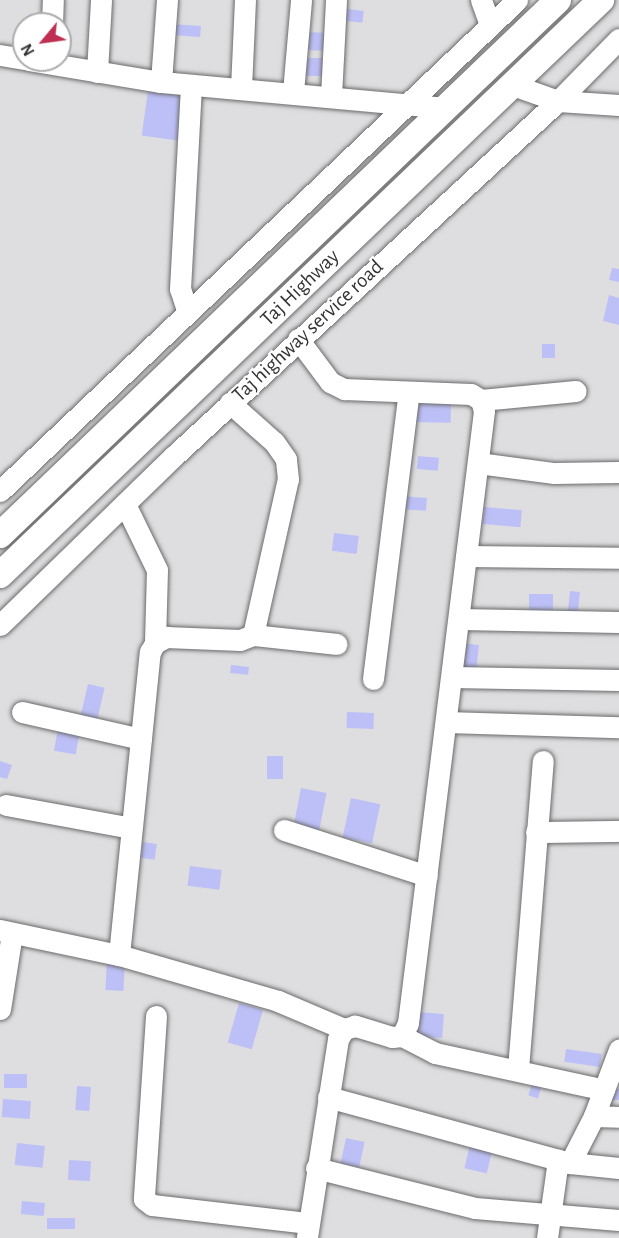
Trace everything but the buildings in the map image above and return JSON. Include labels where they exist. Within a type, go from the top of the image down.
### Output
[{"type":"main road","points":[[0,535],[558,0]]},
{"type":"main road","name":"Taj Highway","points":[[0,575],[601,0]]},
{"type":"street","points":[[97,72],[101,0]]},
{"type":"street","points":[[161,82],[167,0]]},
{"type":"street","points":[[241,88],[245,0]]},
{"type":"street","points":[[293,92],[300,0]]},
{"type":"street","points":[[332,96],[336,0]]},
{"type":"street","points":[[481,0],[490,25]]},
{"type":"street","points":[[0,491],[187,310],[517,0]]},
{"type":"street","name":"Taj highway service road","points":[[0,626],[230,403],[558,101],[619,39]]},
{"type":"street","points":[[72,67],[161,82],[293,92],[446,108]]},
{"type":"street","points":[[513,84],[558,101],[619,105]]},
{"type":"street","points":[[187,310],[180,289],[191,85]]},
{"type":"street","points":[[298,339],[330,382],[344,389],[458,392],[481,400],[576,391]]},
{"type":"street","points":[[373,679],[409,392]]},
{"type":"street","points":[[402,1036],[408,1023],[452,677],[484,411],[481,400]]},
{"type":"street","points":[[230,403],[274,442],[286,459],[288,479],[253,635]]},
{"type":"street","points":[[478,463],[554,473],[619,472]]},
{"type":"street","points":[[119,955],[150,652],[155,644],[157,570],[125,504]]},
{"type":"street","points":[[466,556],[619,558]]},
{"type":"street","points":[[459,619],[619,622]]},
{"type":"street","points":[[155,644],[178,636],[240,640],[253,635],[337,644]]},
{"type":"street","points":[[452,677],[619,680]]},
{"type":"street","points":[[22,712],[141,739]]},
{"type":"street","points":[[446,722],[619,727]]},
{"type":"street","points":[[518,1068],[543,761]]},
{"type":"street","points":[[6,805],[131,828]]},
{"type":"street","points":[[284,830],[427,876]]},
{"type":"street","points":[[536,831],[619,831]]},
{"type":"street","points":[[0,1009],[6,931],[119,955],[278,1001],[344,1029],[355,1026],[392,1037],[402,1036],[435,1053],[518,1068],[604,1090]]},
{"type":"street","points":[[156,1016],[144,1199],[152,1205],[307,1231],[338,1039],[344,1029]]},
{"type":"street","points":[[548,1238],[550,1214],[564,1162],[594,1116],[617,1060]]},
{"type":"street","points":[[328,1097],[564,1162],[619,1168]]},
{"type":"street","points":[[594,1116],[619,1117]]},
{"type":"street","points":[[316,1168],[475,1208],[619,1220]]}]
